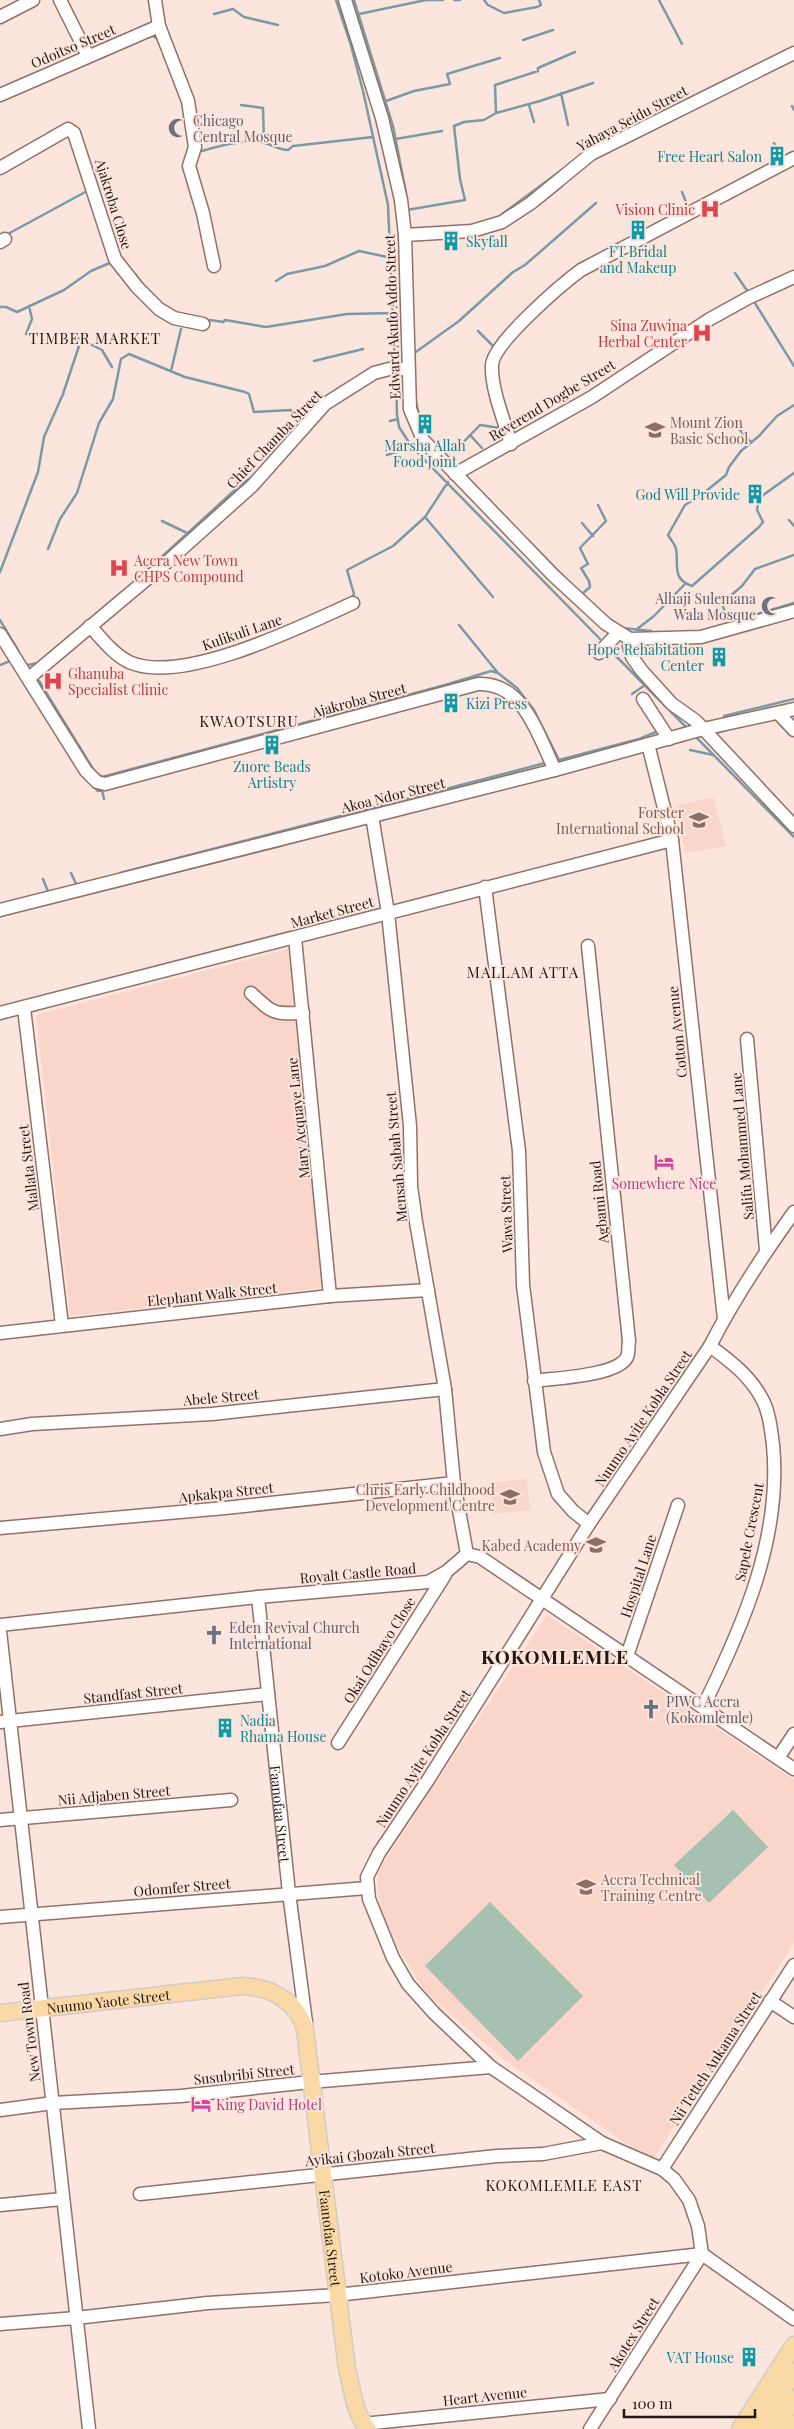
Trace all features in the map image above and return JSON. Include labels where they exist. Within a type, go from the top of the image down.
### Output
[{"type":"main road","name":"Nuumo Yaote Street","points":[[0,2013],[216,1990],[254,1995],[278,2004],[305,2036]]},
{"type":"main road","name":"Faanofaa Street","points":[[305,2036],[347,2369],[366,2426]]},
{"type":"main road","points":[[740,2429],[794,2345]]},
{"type":"main road","points":[[756,2429],[794,2372]]},
{"type":"main road","points":[[774,2429],[792,2410]]},
{"type":"main road","points":[[778,2429],[792,2410]]},
{"type":"main road","points":[[790,2429],[792,2410]]},
{"type":"street","points":[[0,17],[33,0]]},
{"type":"street","points":[[60,0],[88,56]]},
{"type":"street","points":[[155,0],[159,26],[188,101],[196,147],[189,166],[203,213],[214,266]]},
{"type":"street","name":"Edward Akufo Addo Street","points":[[345,0],[382,118],[397,180],[405,235],[399,369],[416,427],[423,440],[553,575],[618,633],[630,639]]},
{"type":"street","name":"Odoitso Street","points":[[0,94],[159,26]]},
{"type":"street","name":"Yahaya Seidu Street","points":[[405,235],[472,231],[502,222],[531,203],[591,154],[794,54]]},
{"type":"street","name":"Ajakroba Close","points":[[0,168],[68,129],[74,133],[115,259],[137,287],[159,309],[174,318],[203,324]]},
{"type":"street","points":[[511,444],[495,384],[492,363],[502,344],[523,322],[559,287],[581,270],[794,158]]},
{"type":"street","name":"Reverend Dogbe Street","points":[[455,474],[592,397],[710,319],[748,298],[794,277]]},
{"type":"street","name":"Chief Chamba Street","points":[[29,678],[252,486],[325,404],[374,373],[399,369]]},
{"type":"street","name":"Kulikuli Lane","points":[[90,626],[114,652],[131,663],[153,668],[172,667],[227,655],[288,633],[353,603]]},
{"type":"street","points":[[794,610],[701,636],[630,639],[629,646],[632,657],[672,704],[693,718],[794,826]]},
{"type":"street","points":[[599,653],[618,633]]},
{"type":"street","name":"Ajakroba Street","points":[[0,634],[5,656],[29,678],[86,771],[97,782],[104,784],[478,684],[497,685],[519,701],[555,770]]},
{"type":"street","points":[[643,699],[672,738]]},
{"type":"street","name":"Akoa Ndor Street","points":[[0,910],[555,770],[703,729],[794,709]]},
{"type":"street","points":[[778,712],[794,730]]},
{"type":"street","name":"Cotton Avenue","points":[[648,744],[672,840],[724,1318]]},
{"type":"street","name":"Mensah Sabah Street","points":[[372,816],[388,913],[410,1126],[411,1186],[445,1389],[454,1483],[467,1554]]},
{"type":"street","name":"Market Street","points":[[0,1013],[672,840]]},
{"type":"street","name":"Wawa Street","points":[[486,888],[519,1151],[523,1285],[544,1452],[558,1494],[573,1511],[589,1524]]},
{"type":"street","name":"Mary Acquaye Lane","points":[[295,938],[330,1296]]},
{"type":"street","name":"Agbami Road","points":[[534,1381],[610,1370],[622,1363],[628,1356],[629,1341],[588,946]]},
{"type":"street","points":[[251,993],[268,1010],[277,1014],[303,1013]]},
{"type":"street","name":"Mallata Street","points":[[24,1008],[62,1325]]},
{"type":"street","name":"Salifu Mohammed Lane","points":[[747,1039],[766,1250]]},
{"type":"street","name":"Nuumo Ayite Kobla Street","points":[[367,1888],[367,1877],[378,1853],[428,1780],[540,1599],[589,1524],[710,1346],[724,1318],[766,1250],[794,1212]]},
{"type":"street","name":"Elephant Walk Street","points":[[0,1333],[330,1296],[428,1290]]},
{"type":"street","name":"Sapele Crescent","points":[[703,1706],[732,1647],[750,1603],[762,1562],[772,1505],[775,1466],[771,1429],[762,1397],[738,1366],[710,1346]]},
{"type":"street","name":"Abele Street","points":[[0,1429],[32,1424],[212,1414],[445,1389]]},
{"type":"street","name":"Apkakpa Street","points":[[0,1528],[225,1508],[454,1483]]},
{"type":"street","name":"Hospital Lane","points":[[627,1656],[678,1505]]},
{"type":"street","points":[[467,1554],[480,1557],[794,1769]]},
{"type":"street","name":"Royalt Castle Road","points":[[0,1625],[258,1597],[428,1582],[446,1572],[467,1554]]},
{"type":"street","name":"Okai Odibayo Close","points":[[338,1743],[446,1572]]},
{"type":"street","name":"Faanofaa Street","points":[[258,1597],[289,1894],[307,2027],[305,2036]]},
{"type":"street","name":"New Town Road","points":[[0,1631],[5,1721],[20,1818],[89,2429]]},
{"type":"street","name":"Standfast Street","points":[[5,1721],[268,1694]]},
{"type":"street","points":[[778,1758],[794,1734]]},
{"type":"street","name":"Nii Adjaben Street","points":[[0,1820],[231,1800]]},
{"type":"street","points":[[367,1888],[369,1898],[393,1958],[408,1984],[434,2013],[491,2067],[602,2143],[662,2169],[674,2179],[689,2200],[698,2226],[702,2254],[794,2319]]},
{"type":"street","name":"Odomfer Street","points":[[0,1917],[31,1913],[367,1888]]},
{"type":"street","name":"Nii Tetteh Ankama Street","points":[[662,2169],[794,1965]]},
{"type":"street","points":[[770,2001],[794,2018]]},
{"type":"street","name":"Susubribi Street","points":[[0,2110],[53,2104],[181,2096],[310,2082],[491,2067]]},
{"type":"street","name":"Ayikai Gbozah Street","points":[[140,2194],[498,2156],[543,2154],[602,2143]]},
{"type":"street","points":[[0,2205],[62,2199]]},
{"type":"street","name":"Kotoko Avenue","points":[[0,2324],[76,2318],[208,2302],[337,2295],[702,2254]]},
{"type":"street","name":"Akotex Street","points":[[590,2429],[702,2254]]},
{"type":"street","name":"Heart Avenue","points":[[366,2426],[610,2399]]},
{"type":"shaded area","name":"Forster International School","points":[[713,797],[726,846],[685,853],[676,806]]},
{"type":"shaded area","points":[[288,949],[329,1287],[70,1316],[36,1015]]},
{"type":"shaded area","name":"Chris Early Childhood Development Centre","points":[[527,1479],[530,1510],[493,1514],[490,1483]]},
{"type":"shaded area","name":"Accra Technical Training Centre","points":[[547,1615],[794,1780],[794,1943],[652,2161],[503,2059],[426,1993],[390,1934],[379,1901],[377,1872]]},
{"type":"green space","points":[[733,1810],[768,1847],[709,1903],[674,1865]]},
{"type":"green space","points":[[490,1902],[583,1996],[518,2061],[425,1966]]},
{"type":"waterway","points":[[336,0],[363,91],[388,205],[395,364]]},
{"type":"waterway","points":[[354,0],[393,126],[406,193]]},
{"type":"waterway","points":[[359,14],[426,0],[443,0]]},
{"type":"waterway","points":[[454,0],[460,0]]},
{"type":"waterway","points":[[484,0],[488,5],[504,13],[537,7],[541,5],[539,0]]},
{"type":"waterway","points":[[659,0],[682,44]]},
{"type":"waterway","points":[[214,14],[233,9],[244,17],[278,25]]},
{"type":"waterway","points":[[523,40],[553,30]]},
{"type":"waterway","points":[[149,37],[153,36],[159,40]]},
{"type":"waterway","points":[[101,58],[116,51]]},
{"type":"waterway","points":[[496,113],[495,85],[538,71],[538,68],[575,52]]},
{"type":"waterway","points":[[386,101],[414,91],[450,84],[447,74],[500,58]]},
{"type":"waterway","points":[[407,210],[465,200],[460,179],[454,126],[464,122],[484,120],[496,113],[540,101],[593,83]]},
{"type":"waterway","points":[[561,93],[568,125]]},
{"type":"waterway","points":[[241,105],[263,108],[264,143]]},
{"type":"waterway","points":[[529,105],[534,122]]},
{"type":"waterway","points":[[792,106],[794,110]]},
{"type":"waterway","points":[[396,139],[442,131]]},
{"type":"waterway","points":[[202,151],[233,143],[250,141],[265,143],[288,150],[293,146],[373,137]]},
{"type":"waterway","points":[[774,143],[782,157]]},
{"type":"waterway","points":[[501,215],[563,169]]},
{"type":"waterway","points":[[537,206],[562,186]]},
{"type":"waterway","points":[[6,235],[89,190]]},
{"type":"waterway","points":[[682,192],[688,207]]},
{"type":"waterway","points":[[413,354],[459,321],[513,272],[525,265],[596,203]]},
{"type":"waterway","points":[[475,236],[496,230]]},
{"type":"waterway","points":[[276,281],[287,274],[325,266],[359,251],[392,258]]},
{"type":"waterway","points":[[0,307],[6,307],[17,312],[64,290],[91,271],[112,262]]},
{"type":"waterway","points":[[735,273],[748,292]]},
{"type":"waterway","points":[[135,274],[144,286]]},
{"type":"waterway","points":[[753,300],[794,366]]},
{"type":"waterway","points":[[26,334],[32,319],[29,306]]},
{"type":"waterway","points":[[208,324],[210,320],[223,322],[225,320],[266,327],[347,314],[394,313]]},
{"type":"waterway","points":[[171,371],[181,329]]},
{"type":"waterway","points":[[657,347],[682,330]]},
{"type":"waterway","points":[[478,331],[495,348]]},
{"type":"waterway","points":[[68,333],[102,350],[112,367]]},
{"type":"waterway","points":[[0,572],[38,472],[44,437],[63,394],[81,340]]},
{"type":"waterway","points":[[314,361],[363,349]]},
{"type":"waterway","points":[[48,549],[60,519],[77,493],[99,423],[113,399],[121,359],[129,354],[185,377],[245,392],[249,394],[254,412],[291,410],[299,426]]},
{"type":"waterway","points":[[396,372],[399,427],[412,447],[600,639]]},
{"type":"waterway","points":[[330,394],[346,384]]},
{"type":"waterway","points":[[416,402],[419,416]]},
{"type":"waterway","points":[[794,405],[777,416],[759,436],[741,451],[729,467],[726,475],[700,496],[685,505],[668,535],[675,547],[677,570],[681,579],[692,586],[759,527],[763,522],[757,510],[759,498],[794,473]]},
{"type":"waterway","points":[[390,421],[398,419]]},
{"type":"waterway","points":[[454,452],[480,425],[500,428]]},
{"type":"waterway","points":[[736,426],[751,442]]},
{"type":"waterway","points":[[470,435],[482,448]]},
{"type":"waterway","points":[[387,455],[411,447]]},
{"type":"waterway","points":[[143,574],[237,488],[253,476]]},
{"type":"waterway","points":[[351,599],[354,594],[347,570],[393,546],[425,517],[448,482]]},
{"type":"waterway","points":[[582,594],[590,587],[589,581],[581,568],[588,564],[580,548],[606,521],[598,505]]},
{"type":"waterway","points":[[425,517],[493,597]]},
{"type":"waterway","points":[[789,520],[794,526]]},
{"type":"waterway","points":[[162,521],[187,533]]},
{"type":"waterway","points":[[582,523],[593,536]]},
{"type":"waterway","points":[[529,541],[569,582]]},
{"type":"waterway","points":[[728,623],[722,603],[742,586],[755,569],[794,555]]},
{"type":"waterway","points":[[637,629],[654,616],[685,584]]},
{"type":"waterway","points":[[103,608],[122,592]]},
{"type":"waterway","points":[[741,619],[794,603]]},
{"type":"waterway","points":[[0,620],[19,652]]},
{"type":"waterway","points":[[459,625],[498,673],[517,688],[534,710],[559,760],[639,739],[656,732]]},
{"type":"waterway","points":[[622,628],[651,631]]},
{"type":"waterway","points":[[643,651],[678,644]]},
{"type":"waterway","points":[[609,649],[687,728]]},
{"type":"waterway","points":[[0,665],[10,661]]},
{"type":"waterway","points":[[25,663],[28,665],[38,663]]},
{"type":"waterway","points":[[39,681],[95,772],[102,777],[491,671],[498,673]]},
{"type":"waterway","points":[[632,694],[645,685]]},
{"type":"waterway","points":[[724,716],[794,699]]},
{"type":"waterway","points":[[713,734],[729,729]]},
{"type":"waterway","points":[[695,736],[794,837]]},
{"type":"waterway","points":[[690,750],[713,755]]},
{"type":"waterway","points":[[120,873],[545,763],[544,761]]},
{"type":"waterway","points":[[89,782],[98,791],[104,789]]},
{"type":"waterway","points":[[102,790],[104,799]]},
{"type":"waterway","points":[[96,892],[280,846]]},
{"type":"waterway","points":[[71,873],[77,886]]},
{"type":"waterway","points":[[43,879],[49,894]]},
{"type":"place","name":"Chicago Central Mosque","points":[[178,128]]},
{"type":"place","name":"Free Heart Salon","points":[[777,156]]},
{"type":"place","name":"Vision Clinic","points":[[710,209]]},
{"type":"place","name":"FT Bridal and Makeup","points":[[638,230]]},
{"type":"place","name":"Skyfall","points":[[451,241]]},
{"type":"place","name":"Sina Zuwina Herbal Center","points":[[702,333]]},
{"type":"place","name":"Marsha Allah Food Joint","points":[[425,424]]},
{"type":"place","name":"Mount Zion Basic School","points":[[655,430]]},
{"type":"place","name":"God Will Provide","points":[[755,494]]},
{"type":"place","name":"Accra New Town CHPS Compound","points":[[119,568]]},
{"type":"place","name":"Alhaji Sulemana Wala Mosque","points":[[771,606]]},
{"type":"place","name":"Hope Rehabitation Center","points":[[719,657]]},
{"type":"place","name":"Ghanuba Specialist Clinic","points":[[53,681]]},
{"type":"place","name":"Kizi Press","points":[[451,703]]},
{"type":"place","name":"Zuore Beads Artistry","points":[[272,745]]},
{"type":"place","name":"Forster International School","points":[[699,820]]},
{"type":"place","name":"Somewhere Nice","points":[[664,1162]]},
{"type":"place","name":"Chris Early Childhood Development Centre","points":[[510,1497]]},
{"type":"place","name":"Kabed Academy","points":[[596,1545]]},
{"type":"place","name":"Eden Revival Church International","points":[[214,1635]]},
{"type":"place","name":"PIWC Accra (Kokomlemle)","points":[[651,1709]]},
{"type":"place","name":"Nadia Rhama House","points":[[225,1728]]},
{"type":"place","name":"Accra Technical Training Centre","points":[[586,1887]]},
{"type":"place","name":"King David Hotel","points":[[201,2104]]},
{"type":"place","name":"VAT House","points":[[749,2357]]},
{"type":"district","name":"TIMBER MARKET","points":[[95,338]]},
{"type":"district","name":"KWAOTSURU","points":[[249,721]]},
{"type":"district","name":"MALLAM ATTA","points":[[523,972]]},
{"type":"district","name":"KOKOMLEMLE","points":[[555,1656]]},
{"type":"district","name":"KOKOMLEMLE EAST","points":[[564,2185]]}]
